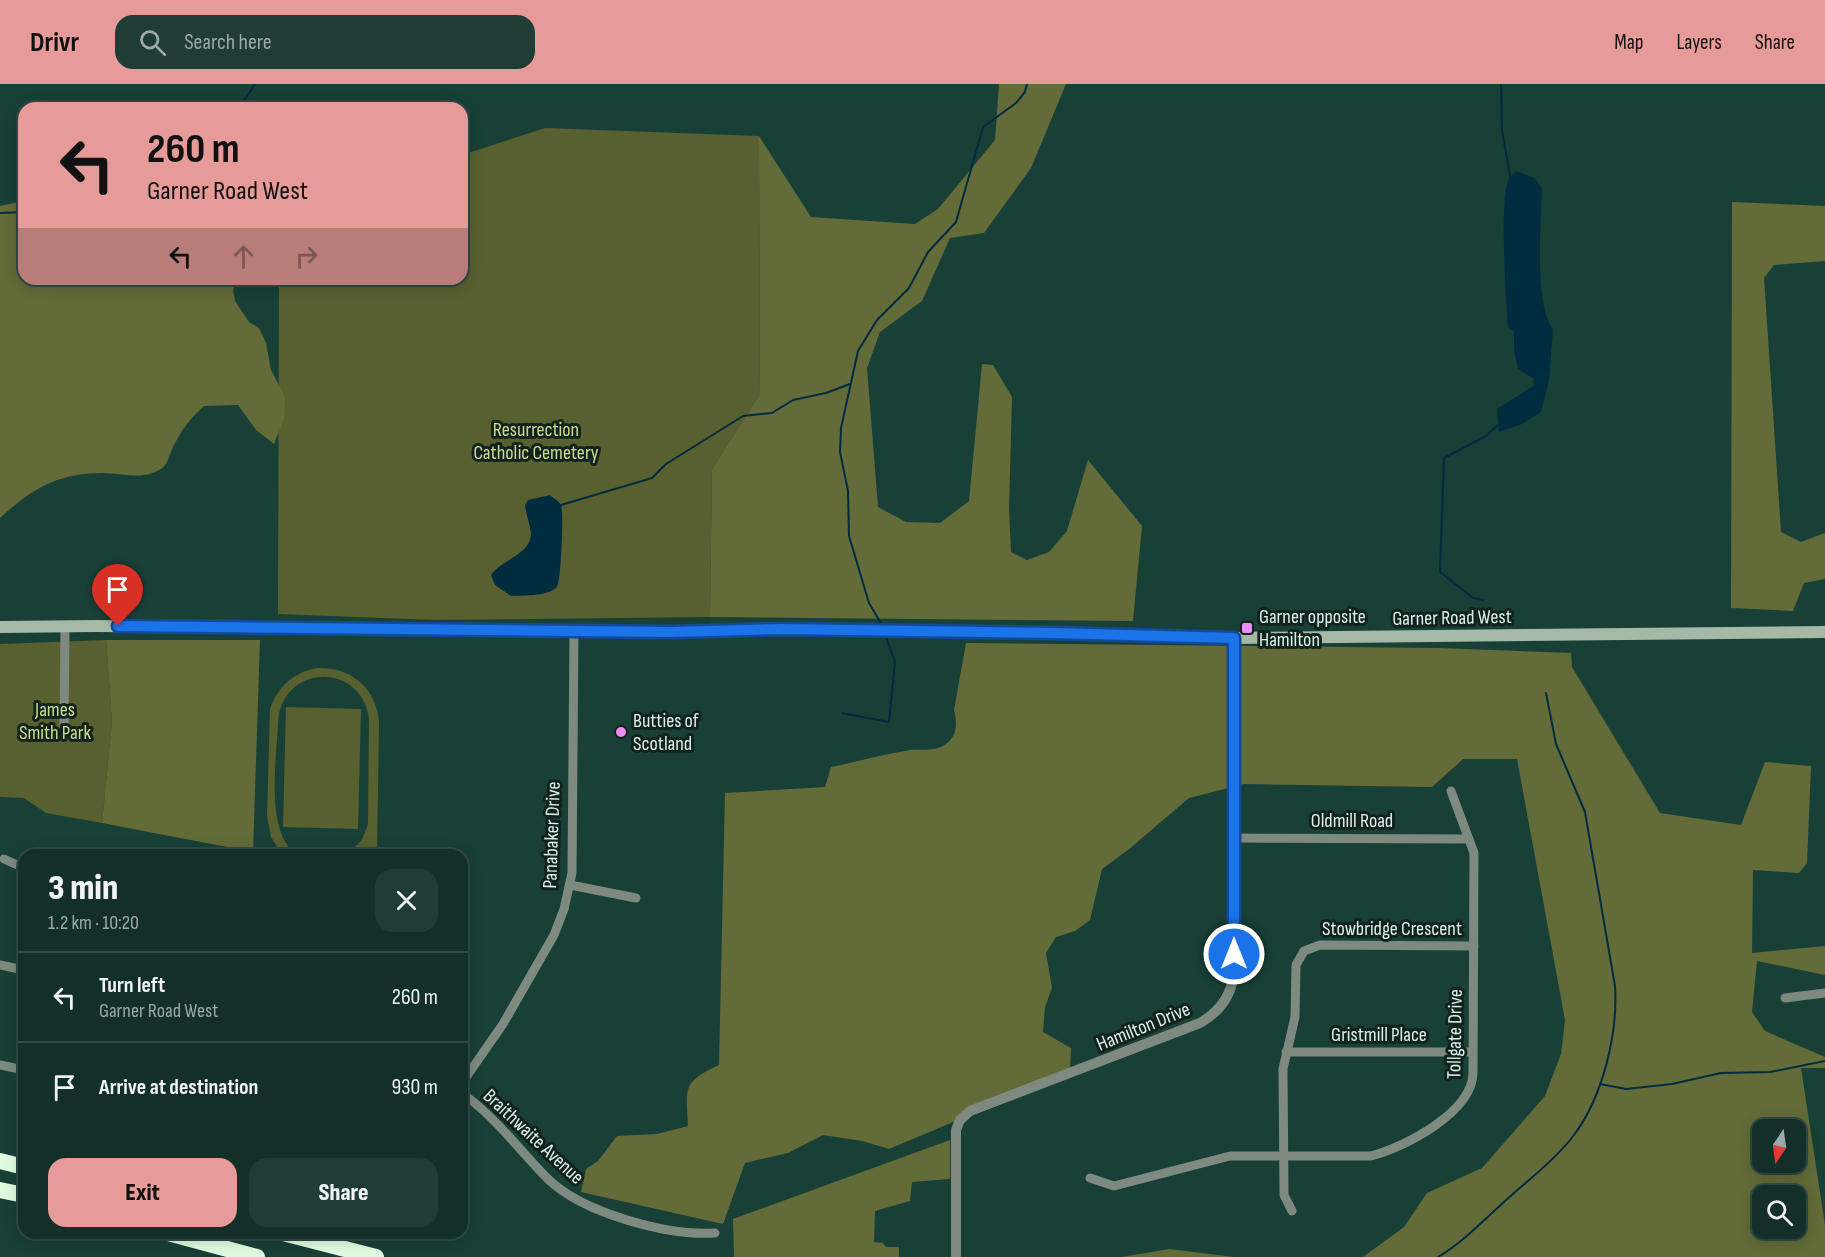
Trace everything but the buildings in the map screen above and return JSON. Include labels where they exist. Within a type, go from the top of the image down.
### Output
[{"type":"highway","points":[[0,1161],[18,1166]]},
{"type":"highway","points":[[0,1190],[18,1194]]},
{"type":"highway","points":[[190,1239],[257,1257]]},
{"type":"highway","points":[[306,1239],[376,1257]]},
{"type":"main road","name":"Garner Road West","points":[[0,627],[574,631],[782,629],[1234,638],[1825,633]]},
{"type":"street","points":[[64,730],[65,626]]},
{"type":"street","name":"Panabaker Drive","points":[[468,1074],[503,1024],[554,935],[570,885],[574,631]]},
{"type":"street","name":"Hamilton Drive","points":[[956,1257],[955,1144],[960,1120],[970,1111],[1192,1027],[1212,1016],[1225,1002],[1234,975],[1234,638]]},
{"type":"street","name":"Tollgate Drive","points":[[1090,1178],[1114,1186],[1230,1156],[1371,1156],[1392,1149],[1435,1126],[1471,1090],[1474,853],[1451,791]]},
{"type":"street","name":"Oldmill Road","points":[[1234,838],[1469,839]]},
{"type":"street","points":[[4,859],[18,865]]},
{"type":"street","points":[[570,885],[636,898]]},
{"type":"street","name":"Stowbridge Crescent","points":[[1292,1211],[1284,1195],[1282,1155],[1286,1052],[1295,1017],[1296,965],[1301,955],[1308,948],[1320,945],[1474,946]]},
{"type":"street","points":[[0,965],[18,969]]},
{"type":"street","points":[[1785,998],[1825,993]]},
{"type":"street","name":"Gristmill Place","points":[[1286,1052],[1473,1052]]},
{"type":"street","points":[[0,1065],[18,1069]]},
{"type":"street","name":"Braithwaite Avenue","points":[[468,1102],[505,1128],[549,1179],[583,1203],[610,1214],[684,1233],[715,1233]]},
{"type":"green space","points":[[999,84],[1066,84],[1031,168],[984,233],[950,238],[922,301],[880,332],[867,368],[878,507],[906,522],[940,523],[969,501],[982,364],[993,365],[1012,397],[1009,509],[1011,552],[1027,560],[1049,552],[1067,531],[1088,460],[1142,526],[1133,621],[710,617],[712,469],[760,394],[759,136],[811,217],[915,224],[938,209],[995,140]]},
{"type":"green space","name":"Resurrection Catholic Cemetery","points":[[545,128],[759,136],[760,394],[712,469],[710,617],[435,620],[278,614],[279,285],[468,285],[468,153]]},
{"type":"green space","points":[[18,202],[18,285],[235,285],[233,290],[235,301],[249,322],[259,328],[266,343],[271,370],[285,397],[284,419],[274,444],[256,430],[238,405],[204,406],[184,428],[167,463],[154,473],[139,476],[103,473],[72,476],[35,491],[0,518],[0,206]]},
{"type":"green space","points":[[1732,202],[1825,206],[1825,261],[1774,265],[1764,278],[1781,532],[1801,542],[1825,533],[1825,579],[1804,583],[1793,611],[1731,608]]},
{"type":"green space","name":"James Smith Park","points":[[106,640],[112,722],[102,823],[46,813],[24,798],[0,797],[0,644]]},
{"type":"green space","points":[[106,640],[260,640],[253,849],[237,849],[102,823],[112,722]]},
{"type":"green space","points":[[966,643],[1439,648],[1571,653],[1572,667],[1660,813],[1741,825],[1765,762],[1811,766],[1807,863],[1799,873],[1753,870],[1752,953],[1825,946],[1825,975],[1757,961],[1752,1012],[1765,1031],[1825,1057],[1825,1068],[1801,1068],[1825,1225],[1825,1257],[1363,1257],[1404,1227],[1427,1193],[1482,1168],[1545,1096],[1561,1054],[1565,1020],[1517,759],[1463,759],[1432,787],[1244,784],[1189,798],[1102,869],[1090,920],[1075,931],[1056,937],[1046,953],[1052,988],[1045,1007],[1043,1032],[1071,1048],[1070,1073],[889,1149],[862,1141],[823,1135],[788,1153],[745,1163],[723,1224],[581,1192],[586,1169],[598,1161],[617,1136],[657,1134],[688,1126],[687,1094],[692,1082],[698,1076],[719,1065],[725,793],[825,787],[831,767],[910,750],[937,748],[946,744],[953,737],[956,724],[954,710]]},
{"type":"green space","points":[[318,668],[342,671],[360,682],[368,690],[373,700],[379,723],[377,849],[353,849],[362,840],[368,824],[369,718],[363,699],[352,686],[337,679],[322,677],[306,680],[293,689],[283,703],[278,722],[275,774],[276,812],[280,829],[292,849],[278,849],[271,837],[267,816],[270,709],[278,693],[288,681]]},
{"type":"green space","points":[[286,707],[361,709],[358,829],[283,827]]},
{"type":"green space","points":[[950,1140],[950,1179],[912,1182],[910,1201],[875,1211],[874,1242],[883,1243],[886,1247],[899,1247],[899,1257],[734,1257],[733,1219]]},
{"type":"green space","points":[[1169,1249],[1234,1257],[1122,1257]]},
{"type":"water","points":[[1516,171],[1535,178],[1542,189],[1541,283],[1547,318],[1553,329],[1549,381],[1541,412],[1522,424],[1499,432],[1497,409],[1533,386],[1534,379],[1518,369],[1514,351],[1514,332],[1508,327],[1504,206],[1509,178]]},
{"type":"water","points":[[550,495],[561,505],[562,510],[561,561],[557,587],[541,594],[511,596],[495,585],[491,575],[521,552],[530,540],[531,533],[525,505],[528,500]]},
{"type":"waterway","points":[[242,102],[255,84]]},
{"type":"waterway","points":[[882,625],[869,603],[849,536],[848,491],[840,452],[841,428],[858,351],[877,320],[909,288],[928,252],[956,222],[983,127],[1016,103],[1025,92],[1027,84]]},
{"type":"waterway","points":[[1501,84],[1502,130],[1510,176]]},
{"type":"waterway","points":[[0,213],[18,212]]},
{"type":"waterway","points":[[561,505],[652,478],[666,464],[743,416],[772,413],[793,400],[826,393],[850,384]]},
{"type":"waterway","points":[[1483,600],[1473,598],[1440,572],[1444,458],[1486,436],[1498,425]]},
{"type":"waterway","points":[[842,713],[889,722],[895,662],[885,634]]},
{"type":"waterway","points":[[1438,1257],[1473,1231],[1567,1144],[1593,1102],[1601,1083],[1611,1044],[1615,986],[1585,812],[1556,744],[1546,693]]},
{"type":"waterway","points":[[1600,1084],[1626,1089],[1672,1084],[1721,1073],[1770,1072],[1825,1061]]},
{"type":"place","name":"Garner opposite Hamilton","points":[[1247,628]]},
{"type":"place","name":"Butties of Scotland","points":[[621,732]]},
{"type":"route","points":[[118,626],[670,632],[782,629],[1234,638],[1234,954]]}]
